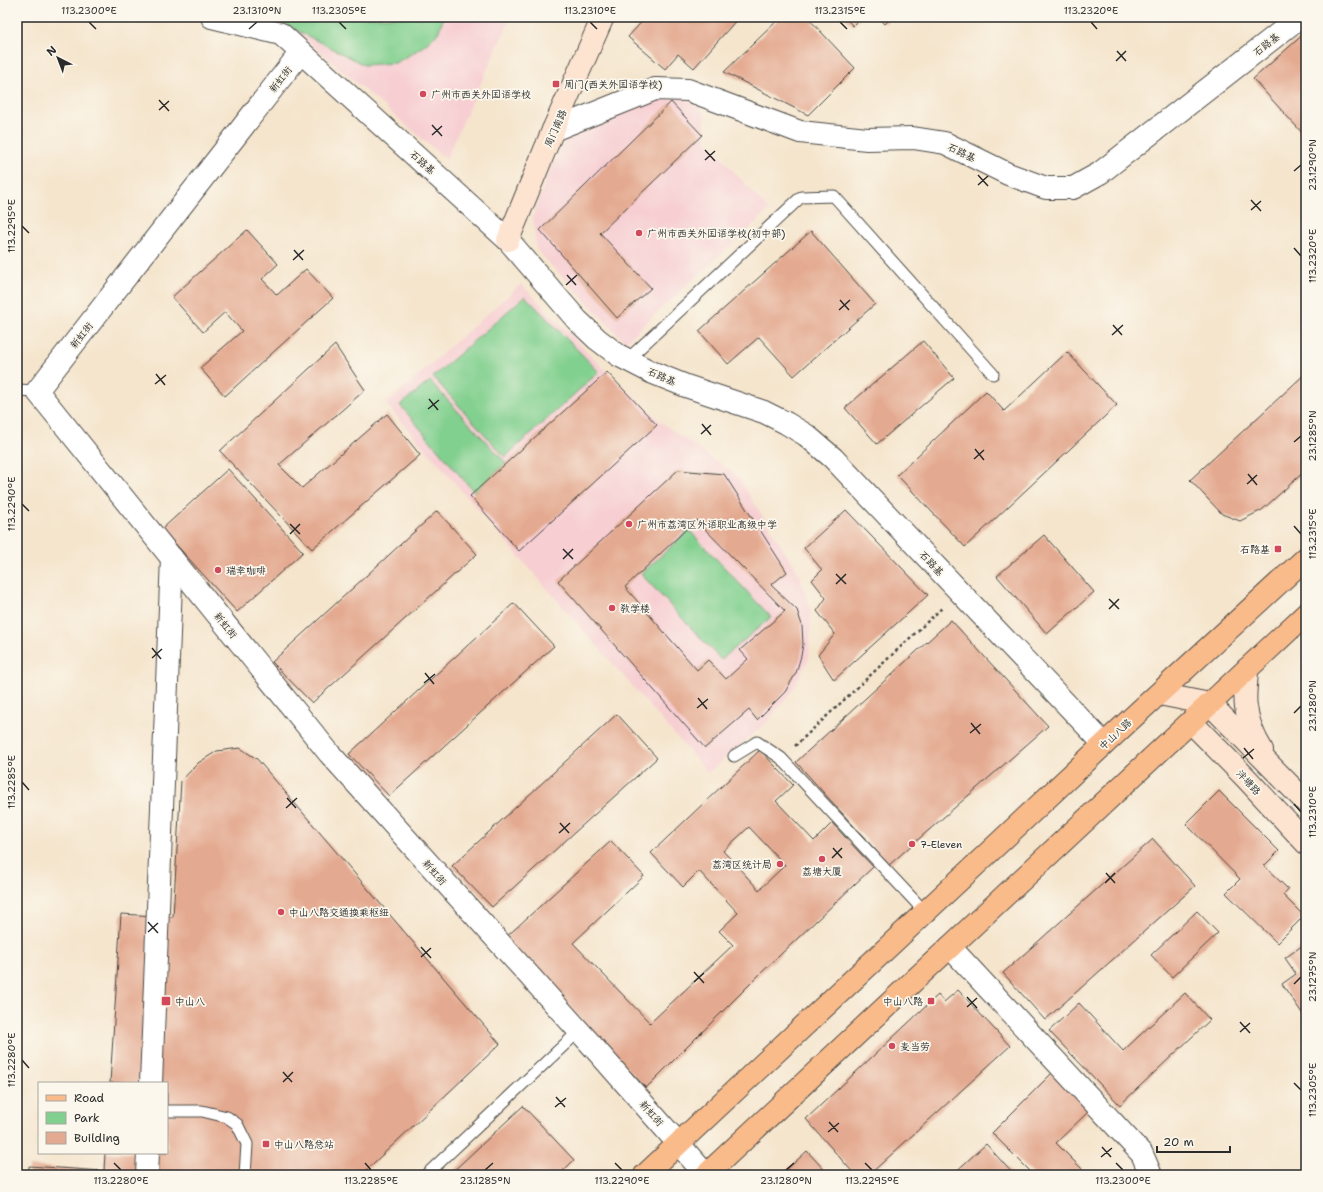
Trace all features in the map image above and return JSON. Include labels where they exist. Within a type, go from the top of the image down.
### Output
[{"type":"main road","name":"中山八路","points":[[644,1175],[679,1144],[1104,744],[1306,558]]},
{"type":"main road","points":[[706,1175],[1306,614]]},
{"type":"street","name":"石路基","points":[[212,17],[281,34],[508,240],[577,320],[597,339],[618,355],[651,372],[679,383],[764,412],[786,422],[806,435],[833,458],[1104,744]]},
{"type":"street","name":"周门南路","points":[[508,240],[553,130],[604,17]]},
{"type":"street","name":"石路基","points":[[553,130],[655,89],[688,90],[800,132],[867,139],[913,138],[945,143],[1008,174],[1046,188],[1073,188],[1100,173],[1300,17]]},
{"type":"street","name":"新虹街","points":[[301,52],[27,391],[172,558],[329,753],[579,1031],[706,1175]]},
{"type":"street","points":[[151,1082],[172,558]]},
{"type":"street","points":[[1247,669],[1246,706],[1251,725],[1257,742],[1275,769]]},
{"type":"street","points":[[1159,694],[1210,704],[1306,802]]},
{"type":"street","name":"泮塘路","points":[[1191,722],[1246,778],[1306,843]]},
{"type":"street","points":[[950,947],[1142,1154],[1151,1175]]},
{"type":"street","points":[[147,1175],[148,1154]]},
{"type":"lane","points":[[627,360],[801,197],[834,196],[993,374]]},
{"type":"lane","points":[[734,756],[756,742],[781,758],[925,912]]},
{"type":"lane","points":[[426,1175],[579,1031]]},
{"type":"lane","points":[[168,1111],[202,1111],[227,1117],[237,1124],[247,1144],[245,1175]]},
{"type":"path","points":[[781,758],[960,592]]},
{"type":"shaded area","name":"广州市西关外国语学校","points":[[246,17],[511,17],[446,159],[292,28]]},
{"type":"shaded area","name":"广州市西关外国语学校(初中部)","points":[[683,98],[697,102],[704,114],[706,141],[769,210],[625,342],[536,249],[533,216],[551,165],[566,138],[613,117],[661,99]]},
{"type":"shaded area","name":"广州市荔湾区外语职业高级中学","points":[[521,284],[604,369],[662,423],[737,476],[798,572],[811,611],[809,658],[792,691],[769,720],[708,773],[386,404]]},
{"type":"green space","points":[[271,17],[444,17],[438,33],[425,45],[408,56],[395,63],[364,65]]},
{"type":"green space","points":[[525,296],[599,372],[505,457],[433,377]]},
{"type":"green space","points":[[430,381],[506,463],[474,492],[400,405]]},
{"type":"green space","points":[[689,530],[771,617],[721,660],[641,574]]},
{"type":"building","points":[[646,17],[654,17],[658,21],[661,17],[739,17],[694,68],[678,54],[665,69],[628,37]]},
{"type":"building","points":[[781,17],[807,17],[855,68],[808,115],[724,72]]},
{"type":"building","points":[[844,17],[862,17],[853,26]]},
{"type":"building","points":[[878,17],[892,17],[885,24]]},
{"type":"building","points":[[1306,32],[1306,137],[1253,79]]},
{"type":"building","points":[[671,102],[702,135],[600,233],[651,288],[617,318],[540,230]]},
{"type":"building","points":[[247,230],[278,264],[262,279],[277,295],[306,269],[333,298],[225,396],[200,368],[242,331],[225,312],[203,332],[172,297]]},
{"type":"building","points":[[811,231],[875,304],[794,376],[759,337],[728,364],[699,331]]},
{"type":"building","points":[[923,341],[954,378],[877,444],[845,408]]},
{"type":"building","points":[[335,345],[365,390],[279,465],[302,488],[387,414],[420,455],[312,549],[220,451]]},
{"type":"building","points":[[1067,352],[1117,405],[965,547],[897,475],[986,391],[1004,411]]},
{"type":"building","points":[[607,372],[657,425],[519,551],[470,496]]},
{"type":"building","points":[[1306,373],[1306,470],[1262,510],[1240,521],[1222,514],[1190,480]]},
{"type":"building","points":[[228,469],[303,552],[237,612],[162,529]]},
{"type":"building","name":"教学楼","points":[[678,470],[724,474],[787,572],[771,585],[797,610],[802,625],[803,644],[796,673],[785,692],[757,720],[749,710],[705,748],[558,581]],"holes":[[[696,520],[785,611],[740,650],[748,659],[726,679],[708,660],[697,670],[625,587]]]},
{"type":"building","points":[[846,510],[928,595],[834,680],[818,655],[835,634],[817,611],[826,598],[812,580],[822,570],[804,548]]},
{"type":"building","points":[[437,511],[477,554],[312,703],[272,662]]},
{"type":"building","points":[[1044,535],[1094,592],[1047,634],[997,576]]},
{"type":"building","points":[[514,603],[554,646],[389,796],[349,754]]},
{"type":"building","points":[[951,620],[1048,726],[889,865],[796,762]]},
{"type":"building","points":[[617,714],[657,758],[492,907],[452,866]]},
{"type":"building","name":"中山八路交通换乘枢纽","points":[[240,748],[257,759],[500,1044],[361,1175],[29,1175],[29,1166],[104,1171],[105,1154],[168,1154],[168,1082],[110,1082],[121,914],[173,917],[181,781],[198,763],[217,751]]},
{"type":"building","points":[[760,750],[793,785],[776,801],[814,841],[832,823],[873,867],[760,974],[646,1088],[504,939],[611,841],[644,876],[573,943],[650,1023],[733,945],[719,931],[738,913],[699,871],[683,887],[651,853]],"holes":[[[749,827],[785,865],[759,890],[723,851]]]},
{"type":"building","points":[[1219,791],[1279,851],[1264,866],[1288,889],[1283,895],[1304,916],[1277,943],[1226,893],[1240,879],[1186,824]]},
{"type":"building","points":[[1153,839],[1195,886],[1045,1020],[1003,973]]},
{"type":"building","points":[[1197,911],[1218,933],[1172,977],[1151,955]]},
{"type":"building","points":[[1306,943],[1306,1011],[1302,1013],[1282,984],[1296,974],[1285,958]]},
{"type":"building","points":[[958,990],[1010,1046],[869,1175],[855,1175],[806,1119],[938,995],[944,1002]]},
{"type":"building","points":[[1185,993],[1210,1020],[1120,1105],[1049,1031],[1079,1003],[1123,1051]]},
{"type":"building","points":[[1053,1072],[1090,1110],[1056,1143],[1083,1170],[1078,1175],[1034,1175],[992,1133]]},
{"type":"building","points":[[523,1106],[574,1160],[559,1175],[449,1175]]},
{"type":"building","points":[[986,1144],[1014,1175],[952,1175]]},
{"type":"building","points":[[807,1151],[829,1175],[781,1175]]},
{"type":"place","name":"周门(西关外国语学校)","points":[[556,84]]},
{"type":"place","name":"广州市西关外国语学校","points":[[423,94]]},
{"type":"place","name":"广州市西关外国语学校(初中部)","points":[[639,233]]},
{"type":"place","name":"广州市荔湾区外语职业高级中学","points":[[629,524]]},
{"type":"place","name":"石路基","points":[[1278,549]]},
{"type":"place","name":"瑞幸咖啡","points":[[218,570]]},
{"type":"place","name":"教学楼","points":[[612,608]]},
{"type":"place","name":"7-Eleven","points":[[912,844]]},
{"type":"place","name":"荔塘大厦","points":[[822,859]]},
{"type":"place","name":"荔湾区统计局","points":[[780,864]]},
{"type":"place","name":"中山八路交通换乘枢纽","points":[[281,912]]},
{"type":"place","name":"中山八","points":[[166,1001]]},
{"type":"place","name":"中山八路","points":[[931,1001]]},
{"type":"place","name":"麦当劳","points":[[892,1046]]},
{"type":"place","name":"中山八路总站","points":[[266,1144]]}]
